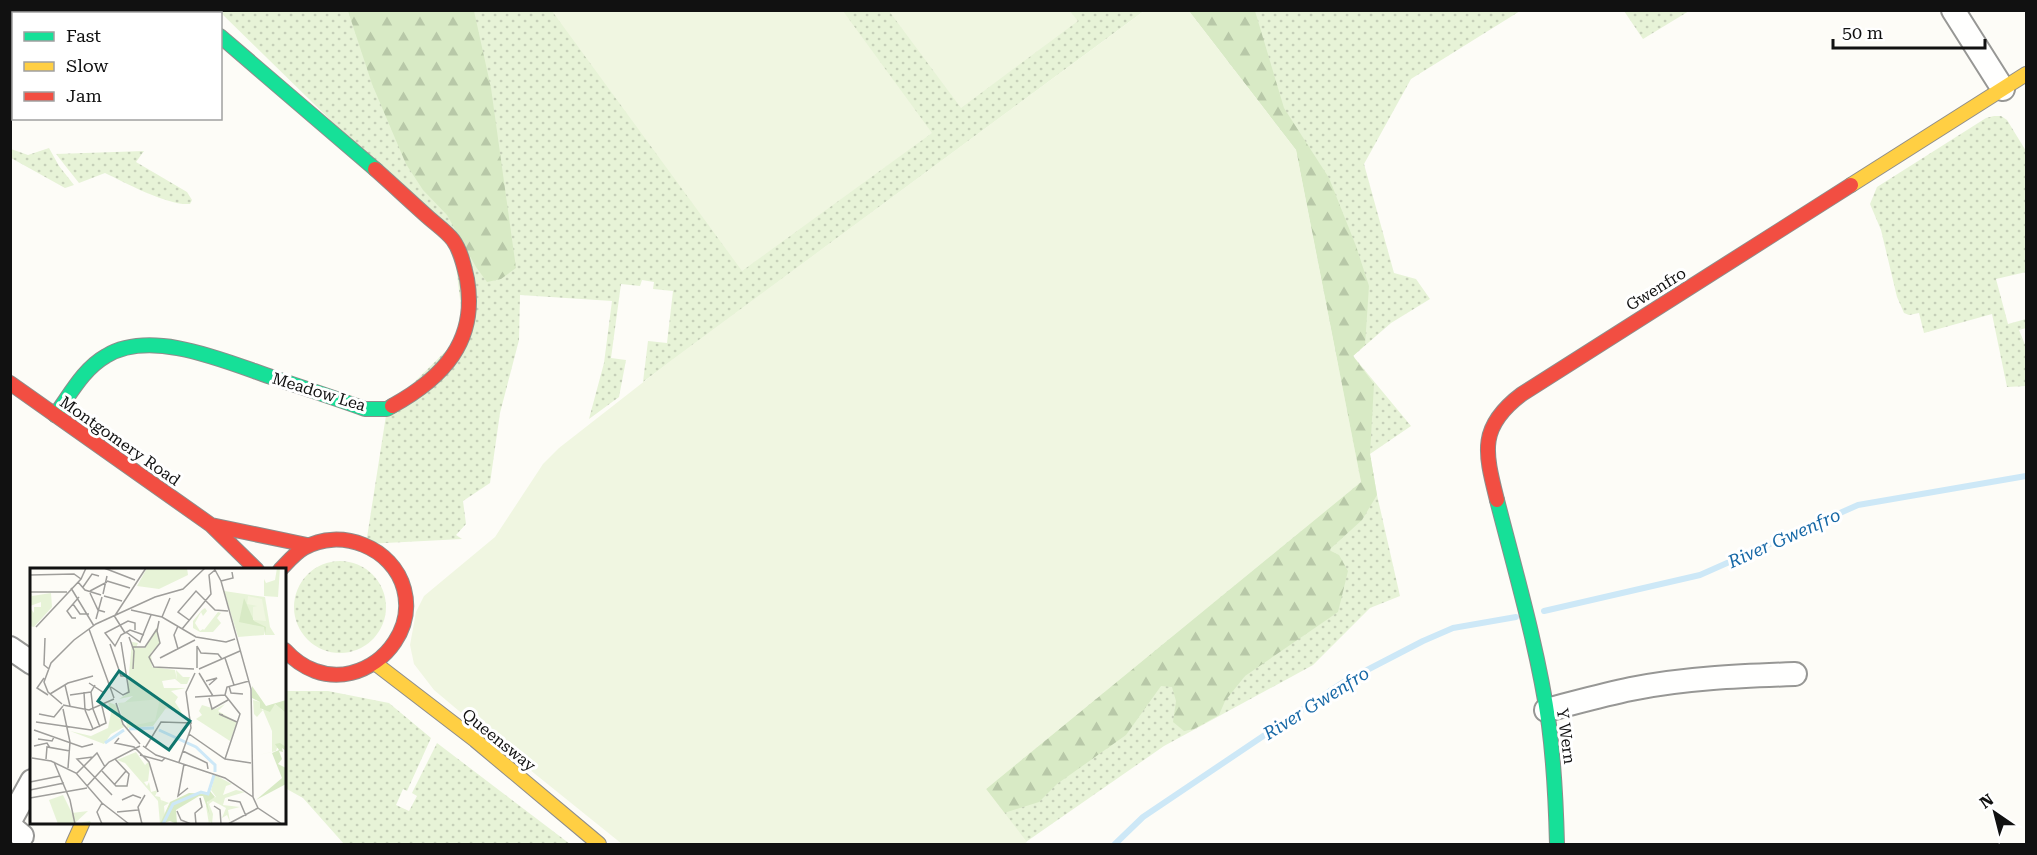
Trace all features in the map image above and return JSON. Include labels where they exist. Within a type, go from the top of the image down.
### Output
[{"type":"street","points":[[1953,10],[2003,89]]},
{"type":"street","name":"Meadow Lea","points":[[55,415],[97,362],[112,352],[132,346],[182,350],[212,357],[365,409],[387,409],[431,381],[451,360],[464,333],[469,310],[468,286],[464,263],[453,240],[222,38]]},
{"type":"street","name":"Gwenfro","points":[[1531,634],[1487,459],[1488,440],[1493,422],[1505,406],[1521,393],[2026,74]]},
{"type":"street","name":"Montgomery Road","points":[[10,384],[211,525],[255,568]]},
{"type":"street","name":"Montgomery Road","points":[[211,525],[307,546]]},
{"type":"street","points":[[282,568],[292,556],[307,546],[326,539],[346,538],[366,544],[383,555],[397,571],[405,591],[406,612],[402,632],[391,650],[376,663],[350,674],[294,674]]},
{"type":"street","name":"Y Wern","points":[[1531,634],[1546,710],[1556,796],[1557,844]]},
{"type":"street","points":[[10,648],[30,662]]},
{"type":"street","points":[[286,651],[304,666],[321,673]]},
{"type":"street","name":"Queensway","points":[[376,663],[475,740],[599,844]]},
{"type":"street","points":[[1546,710],[1631,689],[1683,681],[1795,674]]},
{"type":"street","points":[[14,828],[30,786]]},
{"type":"green space","points":[[348,11],[474,11],[491,88],[516,268],[501,279],[487,282],[447,215],[423,190],[406,164],[372,84]]},
{"type":"green space","points":[[552,11],[843,11],[932,133],[742,271]]},
{"type":"green space","points":[[889,11],[1070,11],[1078,21],[961,108]]},
{"type":"green space","points":[[1144,11],[643,382],[648,341],[667,343],[673,291],[653,289],[654,282],[642,280],[640,286],[621,284],[611,358],[626,360],[619,397],[589,419],[604,363],[612,301],[520,295],[519,340],[500,413],[490,483],[463,501],[466,524],[456,535],[462,539],[366,544],[387,409],[464,333],[453,240],[220,12]]},
{"type":"green space","points":[[1144,11],[1189,11],[1296,150],[1361,482],[986,789],[1027,842],[1023,844],[622,844],[434,690],[414,664],[410,645],[416,612],[424,596],[495,537],[543,464],[559,448],[669,362]]},
{"type":"green space","points":[[1189,11],[1520,11],[1411,79],[1364,164],[1394,273],[1416,279],[1430,299],[1391,323],[1353,356],[1411,426],[1370,454],[1400,596],[1370,608],[1313,665],[1164,746],[1023,844],[694,844],[1338,366],[1296,150]]},
{"type":"green space","points":[[1189,11],[1255,11],[1284,108],[1329,178],[1356,246],[1369,286],[1365,345],[1353,356],[1374,384],[1370,454],[1377,495],[1362,520],[1329,550],[1339,555],[1348,571],[1338,612],[1245,676],[1225,701],[1219,715],[1194,729],[1184,731],[1173,722],[1176,701],[1172,687],[1161,686],[1126,735],[1057,784],[1039,802],[1004,813],[986,789],[1361,482],[1296,150]]},
{"type":"green space","points":[[1624,11],[1689,11],[1643,39]]},
{"type":"green space","points":[[2001,116],[2007,120],[2026,151],[2026,272],[1996,279],[2008,324],[2026,319],[2026,328],[2019,330],[2026,347],[2026,386],[2007,387],[1992,314],[1924,333],[1919,313],[1909,315],[1904,313],[1897,297],[1881,230],[1870,204],[1877,187],[1986,118]]},
{"type":"green space","points":[[49,148],[74,185],[65,188],[11,158],[11,149],[28,155]]},
{"type":"green space","points":[[144,151],[136,162],[187,192],[192,200],[190,204],[159,198],[105,173],[79,183],[56,154]]},
{"type":"green space","points":[[340,561],[358,564],[373,574],[383,589],[386,607],[383,625],[373,640],[358,650],[340,653],[322,650],[307,640],[297,625],[294,607],[297,589],[307,574],[322,564]]},
{"type":"green space","points":[[286,691],[328,691],[389,703],[431,738],[407,791],[403,789],[396,805],[409,811],[417,796],[412,793],[437,743],[570,844],[344,844],[303,798],[286,789]]},
{"type":"waterway","name":"River Gwenfro","points":[[1544,611],[1700,575],[1858,505],[2026,476]]},
{"type":"waterway","name":"River Gwenfro","points":[[1115,844],[1143,817],[1342,683],[1453,628],[1516,617]]},
{"type":"traffic: fast","points":[[222,38],[375,169]]},
{"type":"traffic: fast","points":[[55,415],[78,383],[98,361],[124,348],[145,345],[190,350],[365,409],[387,409],[392,406]]},
{"type":"traffic: fast","points":[[1497,500],[1539,668],[1549,725],[1557,844]]},
{"type":"traffic: slow","points":[[1851,185],[2026,74]]},
{"type":"traffic: slow","points":[[376,664],[475,740],[599,844]]},
{"type":"traffic: slow","points":[[73,844],[82,825]]},
{"type":"traffic: jam","points":[[375,169],[453,240],[467,279],[469,301],[462,339],[453,355],[427,383],[392,406]]},
{"type":"traffic: jam","points":[[1497,500],[1490,468],[1488,441],[1498,418],[1508,406],[1522,394],[1851,185]]},
{"type":"traffic: jam","points":[[10,383],[211,525],[255,568]]},
{"type":"traffic: jam","points":[[211,525],[307,545]]},
{"type":"traffic: jam","points":[[282,568],[294,555],[318,542],[349,541],[377,552],[389,562],[398,574],[406,603],[405,617],[395,642],[376,661],[364,668],[351,673],[333,675],[307,667],[286,651]]}]
